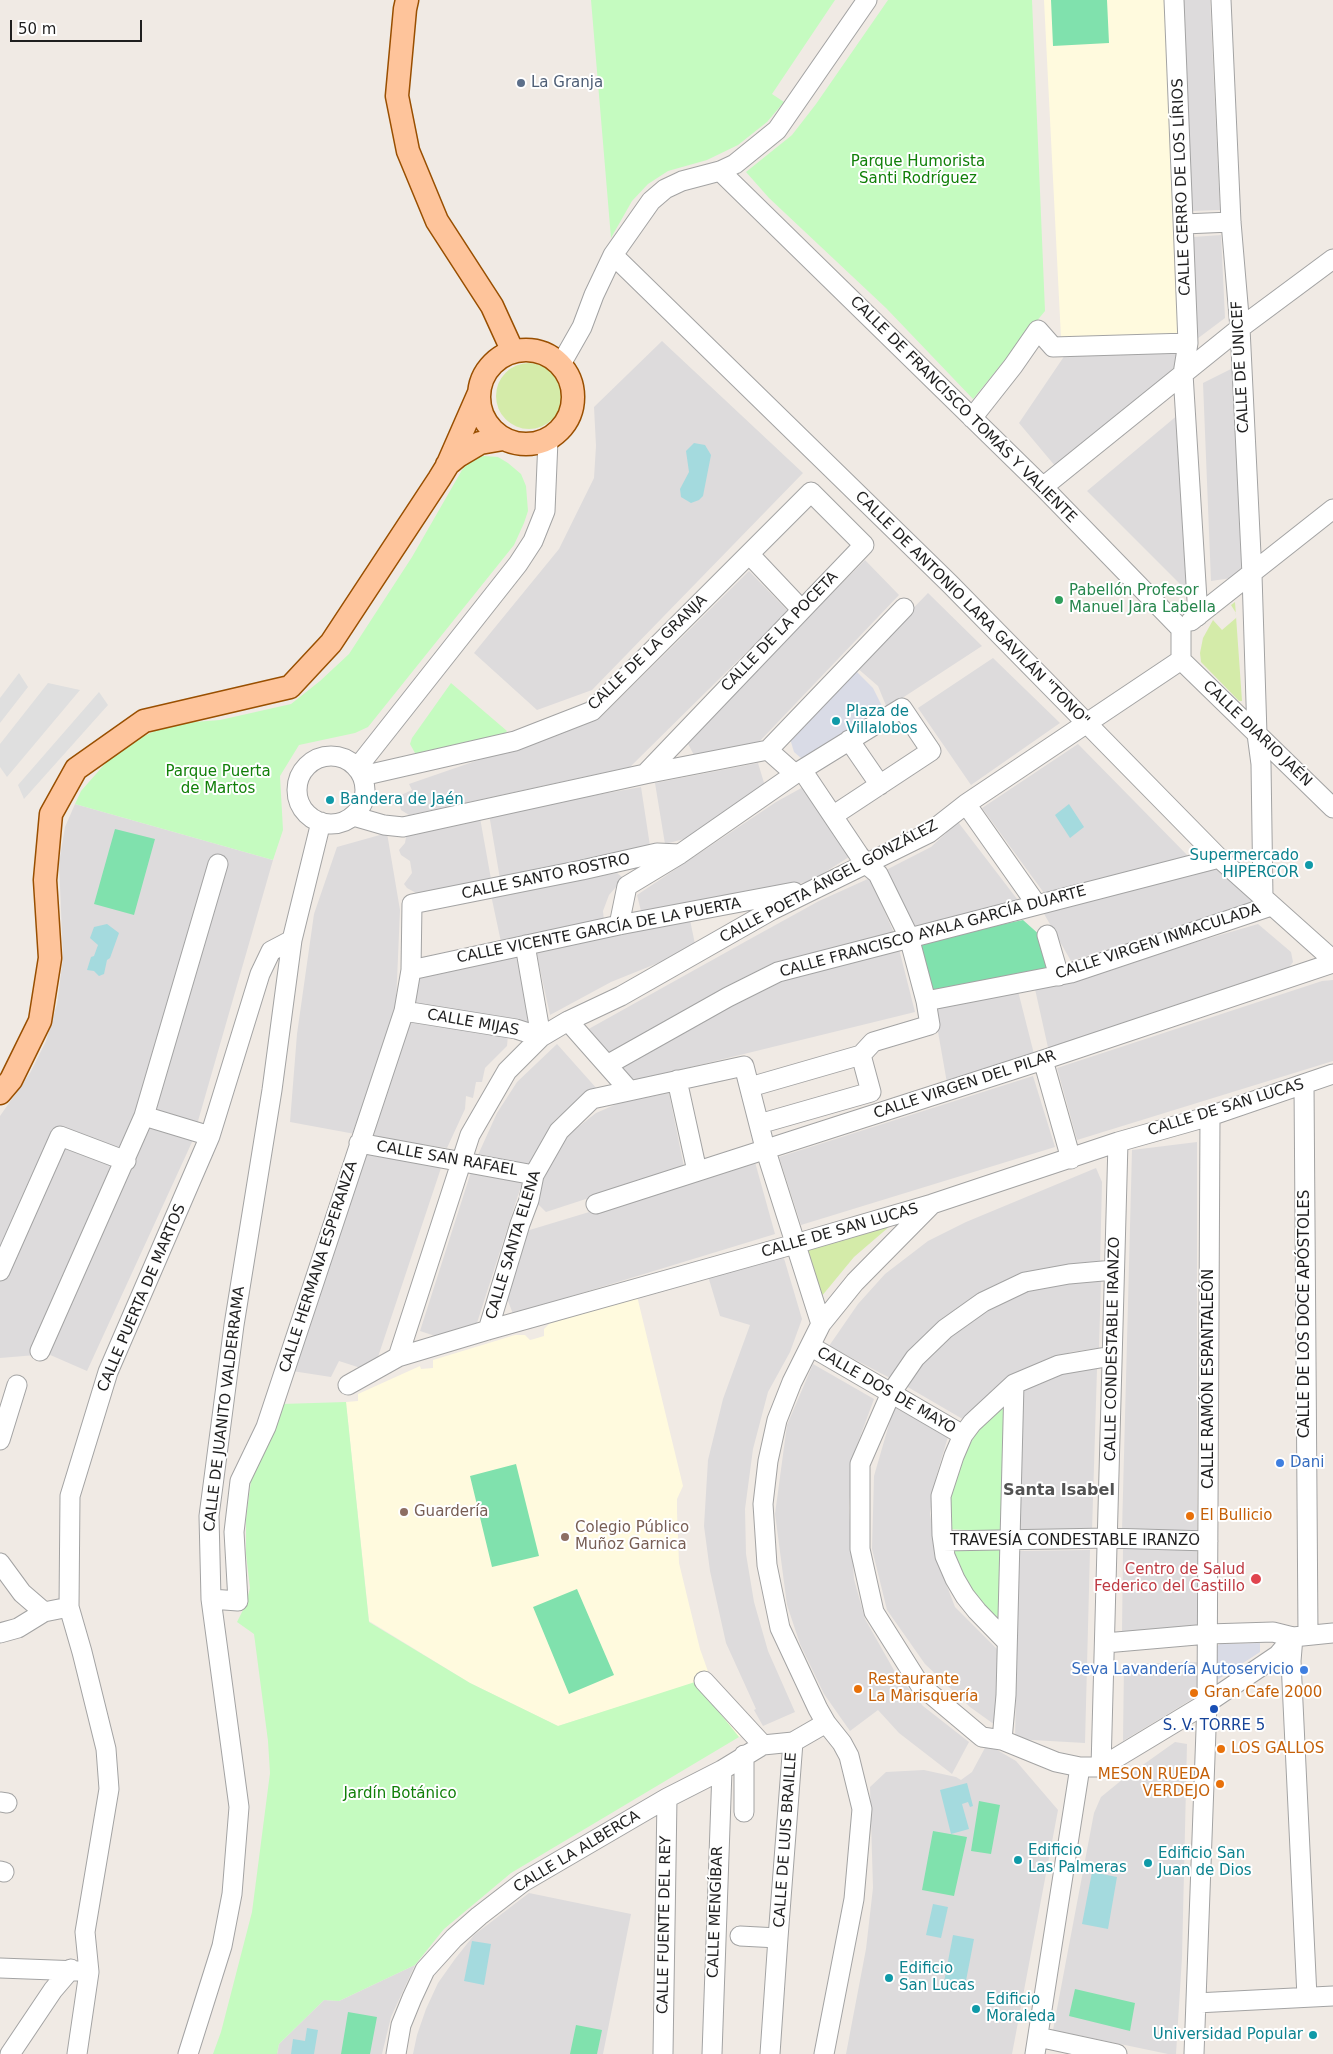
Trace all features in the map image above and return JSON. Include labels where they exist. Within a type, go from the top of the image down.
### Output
[{"type":"main road","points":[[407,0],[397,96],[408,151],[437,221],[492,306],[513,352]]},
{"type":"main road","points":[[0,1093],[11,1080],[40,1021],[50,958],[44,880],[51,814],[76,769],[144,721],[290,687],[331,643],[447,466],[479,393],[482,379],[490,367],[500,358],[513,352],[530,350],[547,354],[561,364],[569,377],[574,391],[573,406],[568,420],[560,432],[548,440],[530,445],[513,443],[497,434],[485,420],[480,407],[479,393]]},
{"type":"main road","points":[[447,466],[458,456],[480,443],[503,439]]},
{"type":"street","points":[[561,364],[582,327],[613,255],[651,201],[665,189],[682,181],[720,171],[735,164],[777,130],[867,0]]},
{"type":"street","name":"CALLE CERRO DE LOS LÍRIOS","points":[[1174,0],[1188,343],[1183,374],[1198,616]]},
{"type":"street","name":"CALLE DE UNICEF","points":[[1221,0],[1231,222],[1240,328],[1258,706],[1257,734],[1261,764],[1267,902]]},
{"type":"street","name":"CALLE DE FRANCISCO TOMÁS Y VALIENTE","points":[[720,171],[1043,487],[1181,628]]},
{"type":"street","points":[[1184,224],[1231,222]]},
{"type":"street","name":"CALLE DE ANTONIO LARA GAVILÁN \"TONO\"","points":[[613,255],[950,584],[1218,858],[1333,961]]},
{"type":"street","points":[[1043,487],[1240,328],[1333,259]]},
{"type":"street","points":[[972,418],[1013,366],[1038,330],[1053,347],[1188,343]]},
{"type":"street","points":[[360,772],[518,564],[533,541],[545,511],[548,440]]},
{"type":"street","name":"CALLE DE LA GRANJA","points":[[360,772],[515,741],[592,710],[812,492]]},
{"type":"street","name":"CALLE DE LA POCETA","points":[[645,774],[801,609],[864,546],[812,492]]},
{"type":"street","points":[[1181,660],[1181,628],[1333,509]]},
{"type":"street","points":[[750,555],[801,609]]},
{"type":"street","points":[[353,816],[384,825],[403,827],[645,774],[768,750],[904,608]]},
{"type":"street","name":"CALLE POETA ÁNGEL GONZÁLEZ","points":[[398,1357],[470,1135],[507,1072],[541,1036],[621,996],[772,910],[929,833],[966,804],[1181,660]]},
{"type":"street","name":"CALLE DIARIO JAÉN","points":[[1181,660],[1333,808]]},
{"type":"street","name":"CALLE SANTO ROSTRO","points":[[619,925],[627,886],[680,854],[799,772],[902,708],[931,751],[880,785]]},
{"type":"street","points":[[834,816],[880,785],[849,740]]},
{"type":"street","points":[[768,750],[799,772],[834,816],[866,864],[878,874],[909,937],[926,1001],[930,1025],[873,1042],[862,1055],[750,1086],[765,1148],[821,1324]]},
{"type":"street","points":[[326,756],[338,756],[348,760],[360,772],[365,795],[362,804],[353,816],[337,823],[320,822],[309,816],[299,800],[298,783],[306,767],[315,760],[326,756]]},
{"type":"street","points":[[966,804],[1037,905]]},
{"type":"street","name":"CALLE DE JUANITO VALDERRAMA","points":[[188,2054],[222,1946],[232,1894],[239,1807],[237,1780],[211,1599],[209,1516],[234,1324],[272,1090],[292,940],[320,822]]},
{"type":"street","name":"CALLE SANTO ROSTRO","points":[[412,904],[657,853],[680,854]]},
{"type":"street","name":"CALLE FRANCISCO AYALA GARCÍA DUARTE","points":[[607,1065],[728,997],[778,972],[1218,858]]},
{"type":"street","points":[[40,1351],[126,1161],[144,1116],[218,864]]},
{"type":"street","name":"CALLE VICENTE GARCÍA DE LA PUERTA","points":[[411,970],[619,925],[817,888]]},
{"type":"street","name":"CALLE VIRGEN INMACULADA","points":[[926,1001],[1058,976],[1267,902]]},
{"type":"street","name":"CALLE HERMANA ESPERANZA","points":[[211,1599],[238,1601],[234,1532],[240,1481],[266,1427],[404,1011],[411,970],[412,904]]},
{"type":"street","points":[[1047,934],[1058,976]]},
{"type":"street","name":"CALLE PUERTA DE MARTOS","points":[[77,2054],[80,1971],[84,1932],[109,1789],[106,1749],[69,1606],[70,1496],[108,1372],[210,1136],[260,974],[271,951],[292,940]]},
{"type":"street","points":[[525,945],[541,1036]]},
{"type":"street","name":"CALLE VIRGEN DEL PILAR","points":[[596,1204],[1043,1060],[1333,961]]},
{"type":"street","name":"CALLE MIJAS","points":[[404,1011],[516,1029],[541,1036]]},
{"type":"street","points":[[568,1021],[629,1090]]},
{"type":"street","points":[[759,1124],[872,1092],[862,1055]]},
{"type":"street","points":[[1043,1060],[1071,1159]]},
{"type":"street","name":"CALLE SANTA ELENA","points":[[488,1330],[529,1200],[534,1175],[559,1131],[592,1099],[744,1066],[750,1086]]},
{"type":"street","name":"CALLE DE SAN LUCAS","points":[[348,1385],[398,1357],[932,1204],[1118,1142],[1210,1116],[1333,1074]]},
{"type":"street","points":[[677,1080],[697,1171]]},
{"type":"street","name":"CALLE DE LOS DOCE APÓSTOLES","points":[[1304,1084],[1300,1635],[1291,1661],[1307,1997]]},
{"type":"street","points":[[144,1116],[210,1136]]},
{"type":"street","name":"CALLE RAMÓN ESPANTALEÓN","points":[[1194,2054],[1207,1703],[1210,1116]]},
{"type":"street","points":[[0,1271],[60,1136],[126,1161]]},
{"type":"street","name":"CALLE CONDESTABLE IRANZO","points":[[1101,1767],[1118,1142]]},
{"type":"street","name":"CALLE SAN RAFAEL","points":[[360,1143],[534,1175]]},
{"type":"street","points":[[824,2054],[854,1899],[862,1809],[849,1756],[842,1743],[826,1723],[780,1628],[766,1565],[763,1504],[768,1462],[777,1420],[792,1382],[821,1324],[855,1282],[932,1204]]},
{"type":"street","points":[[1114,1270],[1069,1274],[1025,1282],[983,1302],[945,1329],[915,1358],[890,1393],[860,1464],[860,1549],[874,1612],[920,1685],[982,1737],[1002,1740],[1056,1762],[1080,1767],[1101,1767],[1207,1703],[1278,1654],[1300,1635]]},
{"type":"street","name":"CALLE DOS DE MAYO","points":[[810,1346],[963,1435]]},
{"type":"street","points":[[1007,1642],[977,1611],[960,1588],[945,1556],[940,1515],[941,1496],[949,1469],[963,1435],[972,1423],[1014,1384],[1059,1365],[1112,1356]]},
{"type":"street","points":[[1002,1740],[1007,1642],[1014,1384]]},
{"type":"street","points":[[0,1440],[17,1385]]},
{"type":"street","name":"TRAVESÍA CONDESTABLE IRANZO","points":[[943,1542],[1108,1538],[1208,1541]]},
{"type":"street","points":[[0,1563],[22,1593],[44,1612]]},
{"type":"street","points":[[0,1633],[18,1628],[44,1612],[69,1606]]},
{"type":"street","points":[[1105,1643],[1208,1634],[1273,1632],[1300,1635],[1333,1633]]},
{"type":"street","points":[[704,1681],[763,1744]]},
{"type":"street","name":"CALLE LA ALBERCA","points":[[396,2054],[401,2025],[425,1970],[454,1938],[523,1882],[667,1798],[722,1770],[763,1744],[793,1742],[826,1723]]},
{"type":"street","name":"CALLE DE LUIS BRAILLE","points":[[770,2054],[793,1742]]},
{"type":"street","points":[[744,1755],[744,1812]]},
{"type":"street","points":[[1080,1767],[1037,2046],[1117,2054]]},
{"type":"street","name":"CALLE MENGÍBAR","points":[[712,2054],[722,1770]]},
{"type":"street","name":"CALLE FUENTE DEL REY","points":[[663,2053],[667,1798]]},
{"type":"street","name":"CALLE DE LUIS BRAILLE","points":[[740,1936],[778,1938]]},
{"type":"street","points":[[0,1968],[80,1971]]},
{"type":"street","points":[[10,2054],[53,1990],[80,1971]]},
{"type":"street","points":[[1196,2003],[1333,1996]]},
{"type":"shaded area","points":[[1044,0],[1167,0],[1178,334],[1061,338]]},
{"type":"shaded area","points":[[1183,0],[1210,0],[1220,210],[1192,211]]},
{"type":"shaded area","points":[[1221,235],[1225,318],[1197,339],[1193,237]]},
{"type":"shaded area","points":[[662,341],[803,473],[592,690],[537,710],[474,653],[559,549],[594,478],[596,446],[594,407]]},
{"type":"shaded area","points":[[1182,352],[1183,374],[1061,473],[1019,423],[1065,355]]},
{"type":"shaded area","points":[[1241,364],[1252,575],[1211,581],[1203,383]]},
{"type":"shaded area","points":[[1185,409],[1196,600],[1087,491]]},
{"type":"shaded area","points":[[865,560],[899,595],[757,744],[695,757],[686,740]]},
{"type":"shaded area","points":[[749,571],[788,611],[630,767],[409,815],[401,810],[399,802],[401,795],[412,790],[409,784],[600,718]]},
{"type":"shaded area","points":[[928,593],[982,646],[887,708],[878,686],[856,667]]},
{"type":"shaded area","points":[[993,658],[1060,723],[971,785],[918,708]]},
{"type":"shaded area","name":"Plaza de Villalobos","points":[[856,671],[873,688],[884,710],[808,758],[801,758],[794,752],[791,742],[792,731]]},
{"type":"shaded area","points":[[19,673],[28,687],[0,723],[0,698]]},
{"type":"shaded area","points":[[48,683],[80,690],[7,777],[0,767],[0,744]]},
{"type":"shaded area","points":[[99,692],[108,705],[24,799],[18,785]]},
{"type":"shaded area","points":[[1078,744],[1191,859],[1044,893],[982,808]]},
{"type":"shaded area","points":[[758,763],[765,786],[688,838],[665,844],[655,783]]},
{"type":"shaded area","points":[[805,786],[849,857],[811,881],[642,915],[637,895],[776,802]]},
{"type":"shaded area","points":[[641,787],[650,846],[500,879],[489,814]]},
{"type":"shaded area","points":[[75,804],[273,860],[192,1142],[87,1371],[48,1354],[0,1358],[0,1116],[30,1073],[46,1041],[57,1004],[63,958],[59,863],[65,827]]},
{"type":"shaded area","points":[[480,818],[491,879],[416,893],[407,888],[404,884],[412,873],[410,861],[401,855],[399,850],[405,843],[407,832]]},
{"type":"shaded area","points":[[958,822],[1017,899],[1015,903],[914,928],[886,870],[931,847]]},
{"type":"shaded area","points":[[387,833],[400,910],[396,1004],[355,1134],[290,1122],[297,1034],[314,914],[337,847]]},
{"type":"shaded area","points":[[1216,866],[1254,903],[1071,961],[1043,912]]},
{"type":"shaded area","points":[[617,873],[627,881],[617,886],[609,895],[603,911],[604,921],[501,942],[491,895]]},
{"type":"shaded area","points":[[870,878],[894,933],[779,967],[607,1056],[585,1031],[819,901]]},
{"type":"shaded area","points":[[690,920],[695,944],[663,961],[611,982],[550,1015],[536,951]]},
{"type":"shaded area","points":[[1258,924],[1291,952],[1293,962],[1287,970],[1049,1052],[1035,989]]},
{"type":"shaded area","points":[[899,949],[915,1012],[634,1081],[616,1066],[773,983]]},
{"type":"shaded area","points":[[521,955],[533,1026],[415,1006],[414,974]]},
{"type":"shaded area","points":[[1333,980],[1333,1061],[1077,1140],[1057,1068],[1322,981]]},
{"type":"shaded area","points":[[1018,991],[1034,1054],[947,1083],[934,1009]]},
{"type":"shaded area","points":[[406,1019],[508,1035],[507,1046],[485,1068],[482,1082],[476,1082],[473,1098],[466,1096],[465,1109],[447,1148],[373,1137]]},
{"type":"shaded area","points":[[557,1044],[598,1090],[576,1102],[554,1121],[531,1165],[478,1155],[497,1113],[517,1082]]},
{"type":"shaded area","points":[[1033,1076],[1055,1147],[801,1225],[779,1157]]},
{"type":"shaded area","points":[[669,1093],[684,1167],[546,1212],[535,1201],[550,1161],[568,1135],[596,1113],[619,1103]]},
{"type":"shaded area","points":[[1197,1142],[1197,1533],[1122,1531],[1132,1150]]},
{"type":"shaded area","points":[[364,1150],[441,1168],[373,1372],[339,1361],[331,1377],[292,1371]]},
{"type":"shaded area","points":[[755,1162],[775,1234],[513,1314],[505,1293],[523,1232]]},
{"type":"shaded area","points":[[1096,1168],[1102,1182],[1100,1265],[1054,1269],[929,1334],[899,1365],[890,1378],[829,1346],[858,1304],[885,1274],[928,1241],[966,1222]]},
{"type":"shaded area","points":[[471,1172],[522,1183],[477,1323],[435,1336],[420,1331]]},
{"type":"shaded area","points":[[783,1255],[802,1319],[790,1352],[768,1392],[753,1449],[745,1509],[746,1554],[754,1602],[768,1651],[795,1712],[763,1726],[754,1710],[756,1709],[726,1643],[710,1571],[704,1526],[708,1460],[723,1399],[750,1325],[720,1316],[708,1276]]},
{"type":"shaded area","points":[[1101,1280],[1099,1348],[1071,1352],[1014,1376],[990,1393],[966,1421],[906,1386],[922,1361],[952,1334],[989,1308],[1027,1292],[1061,1282]]},
{"type":"shaded area","name":"Colegio Público Muñoz Garnica","points":[[637,1296],[683,1486],[677,1499],[679,1563],[700,1649],[710,1677],[748,1733],[739,1737],[695,1683],[558,1726],[470,1683],[369,1621],[346,1402],[358,1401],[358,1394],[420,1366],[421,1369],[433,1368],[433,1360],[515,1335],[525,1335],[530,1340],[544,1336],[544,1329],[549,1324]]},
{"type":"shaded area","points":[[813,1364],[874,1399],[853,1456],[849,1508],[854,1579],[865,1619],[895,1672],[923,1706],[969,1742],[952,1774],[899,1733],[878,1710],[850,1731],[824,1694],[800,1644],[787,1605],[775,1514],[787,1425]]},
{"type":"shaded area","points":[[1097,1369],[1092,1531],[1019,1531],[1022,1389],[1072,1370]]},
{"type":"shaded area","points":[[894,1407],[948,1437],[936,1477],[930,1513],[937,1560],[955,1607],[999,1651],[995,1725],[970,1707],[925,1664],[887,1610],[872,1549],[874,1476]]},
{"type":"shaded area","points":[[1197,1548],[1198,1631],[1122,1632],[1123,1549]]},
{"type":"shaded area","points":[[1090,1550],[1085,1743],[1015,1739],[1019,1551]]},
{"type":"shaded area","points":[[1260,1643],[1260,1652],[1217,1680],[1216,1647],[1220,1644]]},
{"type":"shaded area","points":[[1198,1662],[1199,1695],[1123,1741],[1124,1664]]},
{"type":"shaded area","points":[[1175,1742],[1187,1744],[1182,1957],[1176,2054],[1168,2054],[1053,2030],[1094,1813],[1101,1797]]},
{"type":"shaded area","points":[[987,1744],[1016,1761],[1058,1810],[1012,2054],[846,2054],[866,1949],[873,1888],[870,1787],[886,1772],[924,1770],[956,1777],[961,1780],[972,1772]]},
{"type":"shaded area","points":[[529,1893],[631,1914],[603,2054],[413,2054],[426,2009],[438,1983],[455,1959],[474,1935]]},
{"type":"shaded area","points":[[415,1965],[391,2017],[382,2054],[277,2054],[279,2044],[324,2000],[339,2001]]},
{"type":"green space","points":[[591,0],[835,0],[772,94],[784,102],[767,122],[738,145],[707,160],[668,171],[648,184],[632,201],[611,238]]},
{"type":"green space","name":"Parque Humorista Santi Rodríguez","points":[[888,0],[1032,0],[1045,311],[973,399],[886,308],[769,198],[746,172],[792,135],[816,104]]},
{"type":"green space","points":[[1051,0],[1107,0],[1109,43],[1053,46]]},
{"type":"green space","points":[[529,363],[541,366],[552,373],[559,384],[562,396],[559,408],[552,419],[541,426],[529,429],[517,426],[506,419],[499,408],[496,396],[499,384],[506,373],[517,366]]},
{"type":"green space","name":"Parque Puerta de Martos","points":[[484,456],[498,457],[508,463],[521,474],[526,486],[528,511],[514,545],[368,727],[355,733],[299,745],[280,776],[283,830],[273,860],[75,804],[81,791],[110,758],[142,737],[161,728],[181,723],[220,720],[291,704],[320,681],[349,654],[412,557],[462,470],[472,459]]},
{"type":"green space","points":[[1235,602],[1236,613],[1231,605]]},
{"type":"green space","points":[[1236,616],[1242,701],[1239,701],[1201,662],[1200,653],[1203,638],[1213,620],[1222,630]]},
{"type":"green space","points":[[451,683],[507,731],[504,735],[420,754],[415,753],[410,744],[412,738]]},
{"type":"green space","points":[[115,829],[155,839],[134,915],[94,904]]},
{"type":"green space","points":[[1023,920],[1042,937],[1050,970],[931,996],[919,950],[923,941]]},
{"type":"green space","points":[[890,1226],[854,1257],[821,1297],[808,1251],[810,1246]]},
{"type":"green space","points":[[1014,1390],[1010,1524],[999,1532],[948,1529],[950,1495],[962,1458],[982,1423]]},
{"type":"green space","name":"Jardín Botánico","points":[[346,1402],[369,1622],[470,1683],[558,1726],[695,1682],[739,1737],[511,1873],[444,1929],[415,1965],[339,2001],[324,2000],[279,2044],[277,2054],[213,2054],[221,2032],[252,1912],[270,1773],[268,1741],[254,1634],[237,1622],[246,1604],[250,1588],[246,1554],[246,1519],[252,1473],[281,1404]]},
{"type":"green space","points":[[516,1464],[539,1556],[492,1567],[470,1476]]},
{"type":"green space","points":[[1010,1541],[1002,1626],[979,1605],[960,1571],[953,1549]]},
{"type":"green space","points":[[577,1589],[614,1675],[569,1694],[533,1607]]},
{"type":"green space","points":[[979,1801],[1000,1805],[991,1854],[971,1851]]},
{"type":"green space","points":[[933,1831],[967,1837],[954,1896],[922,1890]]},
{"type":"green space","points":[[1075,1989],[1135,2003],[1130,2031],[1069,2016]]},
{"type":"green space","points":[[348,2012],[377,2017],[370,2054],[341,2054]]},
{"type":"green space","points":[[576,2025],[602,2030],[597,2054],[570,2054]]},
{"type":"water","points":[[694,443],[705,445],[711,455],[703,496],[691,503],[681,497],[680,489],[689,472],[686,451]]},
{"type":"water","points":[[1069,804],[1084,827],[1070,838],[1055,815]]},
{"type":"water","points":[[107,924],[119,933],[110,958],[107,960],[104,974],[99,976],[94,971],[87,970],[91,957],[94,956],[98,945],[90,938],[94,927]]},
{"type":"water","points":[[967,1783],[973,1806],[970,1807],[968,1802],[962,1804],[969,1829],[951,1834],[940,1790]]},
{"type":"water","points":[[1092,1872],[1117,1877],[1108,1929],[1082,1924]]},
{"type":"water","points":[[933,1904],[948,1907],[941,1938],[926,1935]]},
{"type":"water","points":[[953,1935],[974,1939],[965,1986],[944,1982]]},
{"type":"water","points":[[472,1941],[491,1944],[484,1985],[464,1981]]},
{"type":"water","points":[[307,2028],[318,2030],[314,2054],[291,2054],[293,2039],[305,2041]]},
{"type":"place","name":"La Granja","points":[[521,83]]},
{"type":"place","name":"Pabellón Profesor Manuel Jara Labella","points":[[1059,600]]},
{"type":"place","name":"Plaza de Villalobos","points":[[836,721]]},
{"type":"place","name":"Bandera de Jaén","points":[[330,800]]},
{"type":"place","name":"Supermercado HIPERCOR","points":[[1309,865]]},
{"type":"place","name":"Dani","points":[[1280,1463]]},
{"type":"place","name":"Guardería","points":[[404,1512]]},
{"type":"place","name":"El Bullicio","points":[[1190,1516]]},
{"type":"place","name":"Colegio Público Muñoz Garnica","points":[[565,1537]]},
{"type":"place","name":"Centro de Salud Federico del Castillo","points":[[1256,1579]]},
{"type":"place","name":"Seva Lavandería Autoservicio","points":[[1304,1670]]},
{"type":"place","name":"Restaurante La Marisquería","points":[[858,1689]]},
{"type":"place","name":"Gran Cafe 2000","points":[[1194,1693]]},
{"type":"place","name":"S. V. TORRE 5","points":[[1214,1709]]},
{"type":"place","name":"LOS GALLOS","points":[[1221,1749]]},
{"type":"place","name":"MESON RUEDA VERDEJO","points":[[1220,1784]]},
{"type":"place","name":"Edificio Las Palmeras","points":[[1018,1860]]},
{"type":"place","name":"Edificio San Juan de Dios","points":[[1148,1863]]},
{"type":"place","name":"Edificio San Lucas","points":[[889,1978]]},
{"type":"place","name":"Edificio Moraleda","points":[[976,2009]]},
{"type":"place","name":"Universidad Popular","points":[[1313,2035]]},
{"type":"district","name":"Santa Isabel","points":[[1059,1491]]}]
